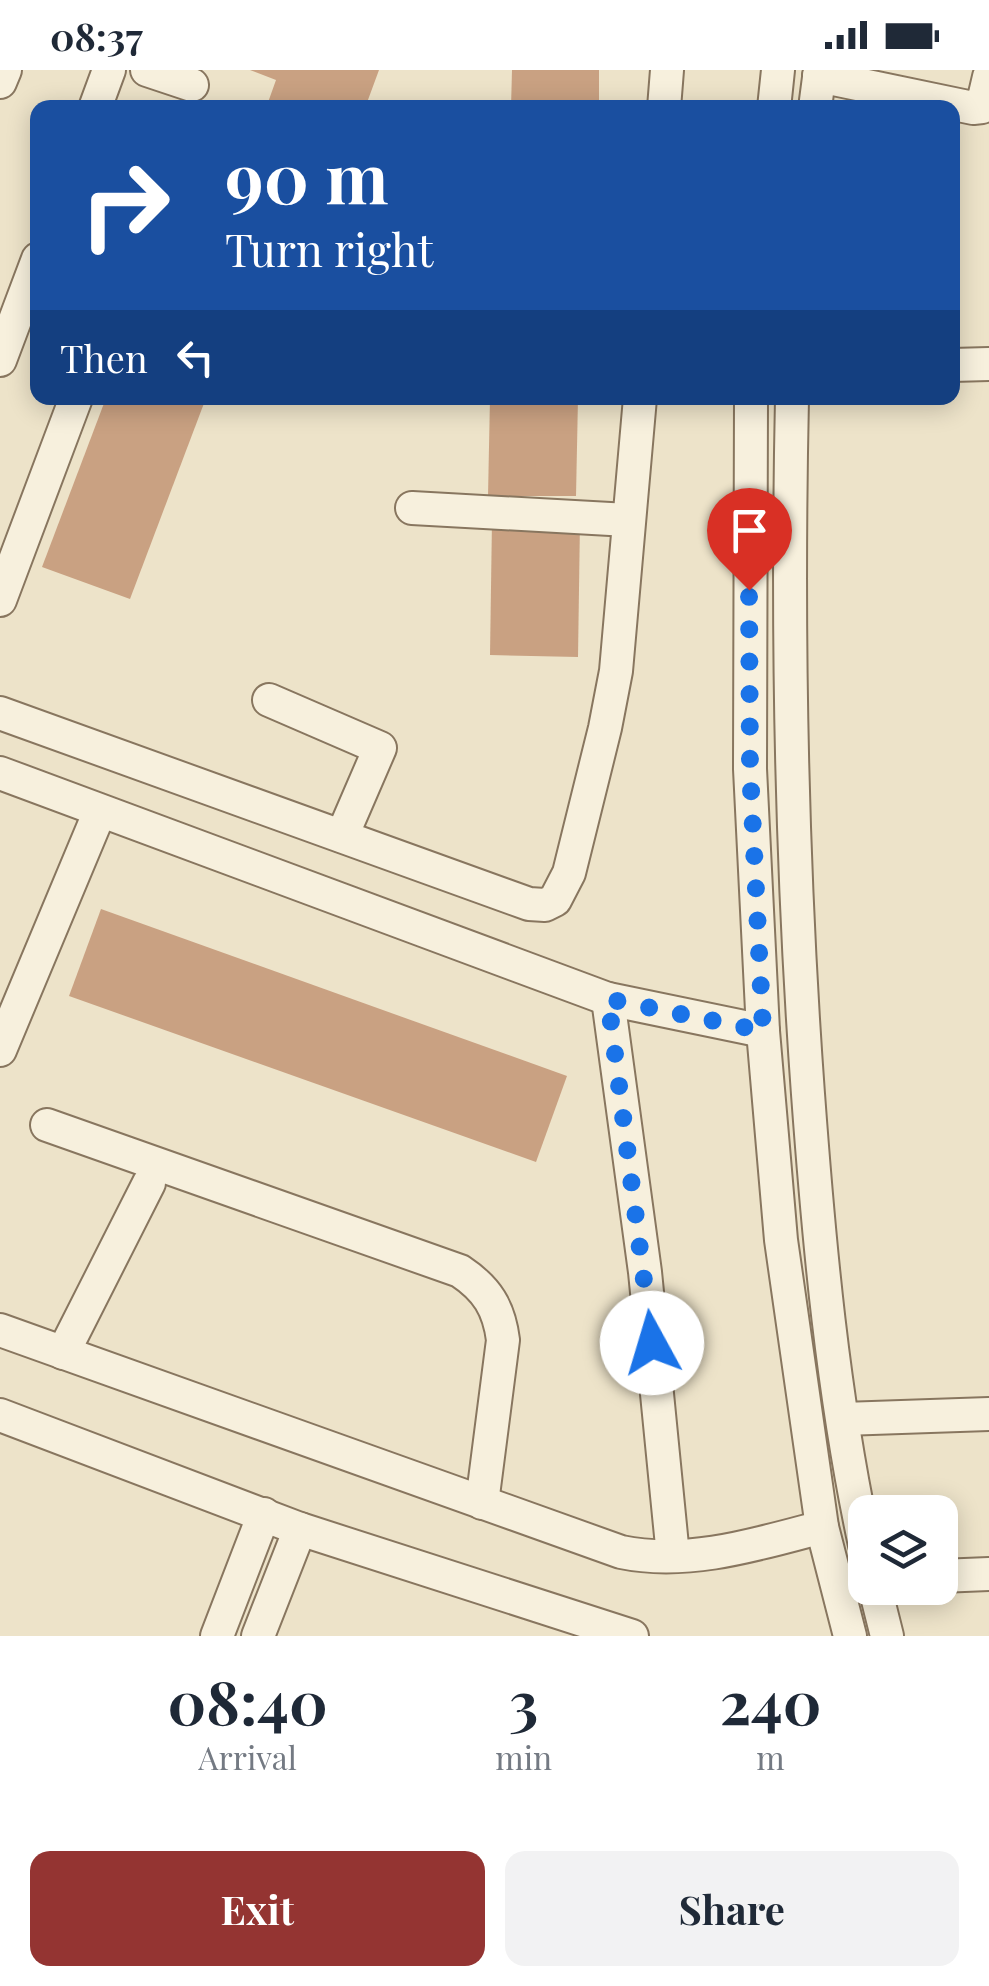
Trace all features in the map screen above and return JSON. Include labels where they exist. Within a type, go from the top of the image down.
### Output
[{"type":"street","points":[[0,82],[4,70]]},
{"type":"street","points":[[98,100],[109,70]]},
{"type":"street","points":[[147,70],[191,87]]},
{"type":"street","points":[[665,100],[667,70]]},
{"type":"street","points":[[775,100],[778,70]]},
{"type":"street","points":[[960,106],[982,106],[989,77]]},
{"type":"street","points":[[818,85],[919,100]]},
{"type":"street","points":[[0,360],[30,280]]},
{"type":"street","points":[[960,365],[989,364]]},
{"type":"street","points":[[0,600],[73,405]]},
{"type":"street","points":[[0,713],[530,904],[544,905],[555,900],[569,874],[616,671],[639,405]]},
{"type":"street","points":[[751,405],[750,769],[763,1031],[782,1240],[822,1527],[850,1636]]},
{"type":"street","points":[[792,405],[787,658],[793,893],[817,1222],[856,1495]]},
{"type":"street","points":[[412,508],[628,520]]},
{"type":"street","points":[[269,700],[380,748],[342,836]]},
{"type":"street","points":[[0,774],[608,999],[763,1031]]},
{"type":"street","points":[[0,1050],[100,810]]},
{"type":"street","points":[[608,999],[645,1272],[673,1556]]},
{"type":"street","points":[[47,1124],[460,1271],[478,1283],[500,1318],[504,1340],[482,1502]]},
{"type":"street","points":[[63,1353],[150,1183]]},
{"type":"street","points":[[0,1330],[621,1552],[673,1556],[739,1549],[822,1527]]},
{"type":"street","points":[[843,1419],[989,1414]]},
{"type":"street","points":[[0,1416],[300,1530],[632,1636]]},
{"type":"street","points":[[216,1636],[264,1514]]},
{"type":"street","points":[[258,1636],[300,1530]]},
{"type":"street","points":[[958,1575],[989,1574]]},
{"type":"street","points":[[234,1592],[270,1604]]},
{"type":"street","points":[[879,1605],[887,1636]]},
{"type":"building","points":[[250,70],[379,70],[368,100],[269,100],[276,80]]},
{"type":"building","points":[[512,70],[599,70],[599,100],[511,100]]},
{"type":"building","points":[[103,405],[203,405],[130,599],[42,567]]},
{"type":"building","points":[[490,405],[578,405],[576,496],[488,496]]},
{"type":"building","points":[[492,520],[580,521],[578,657],[490,655]]},
{"type":"building","points":[[101,909],[567,1076],[536,1162],[69,996]]},
{"type":"route","points":[[652,1343],[608,999],[763,1031],[750,769],[749,590]]}]
